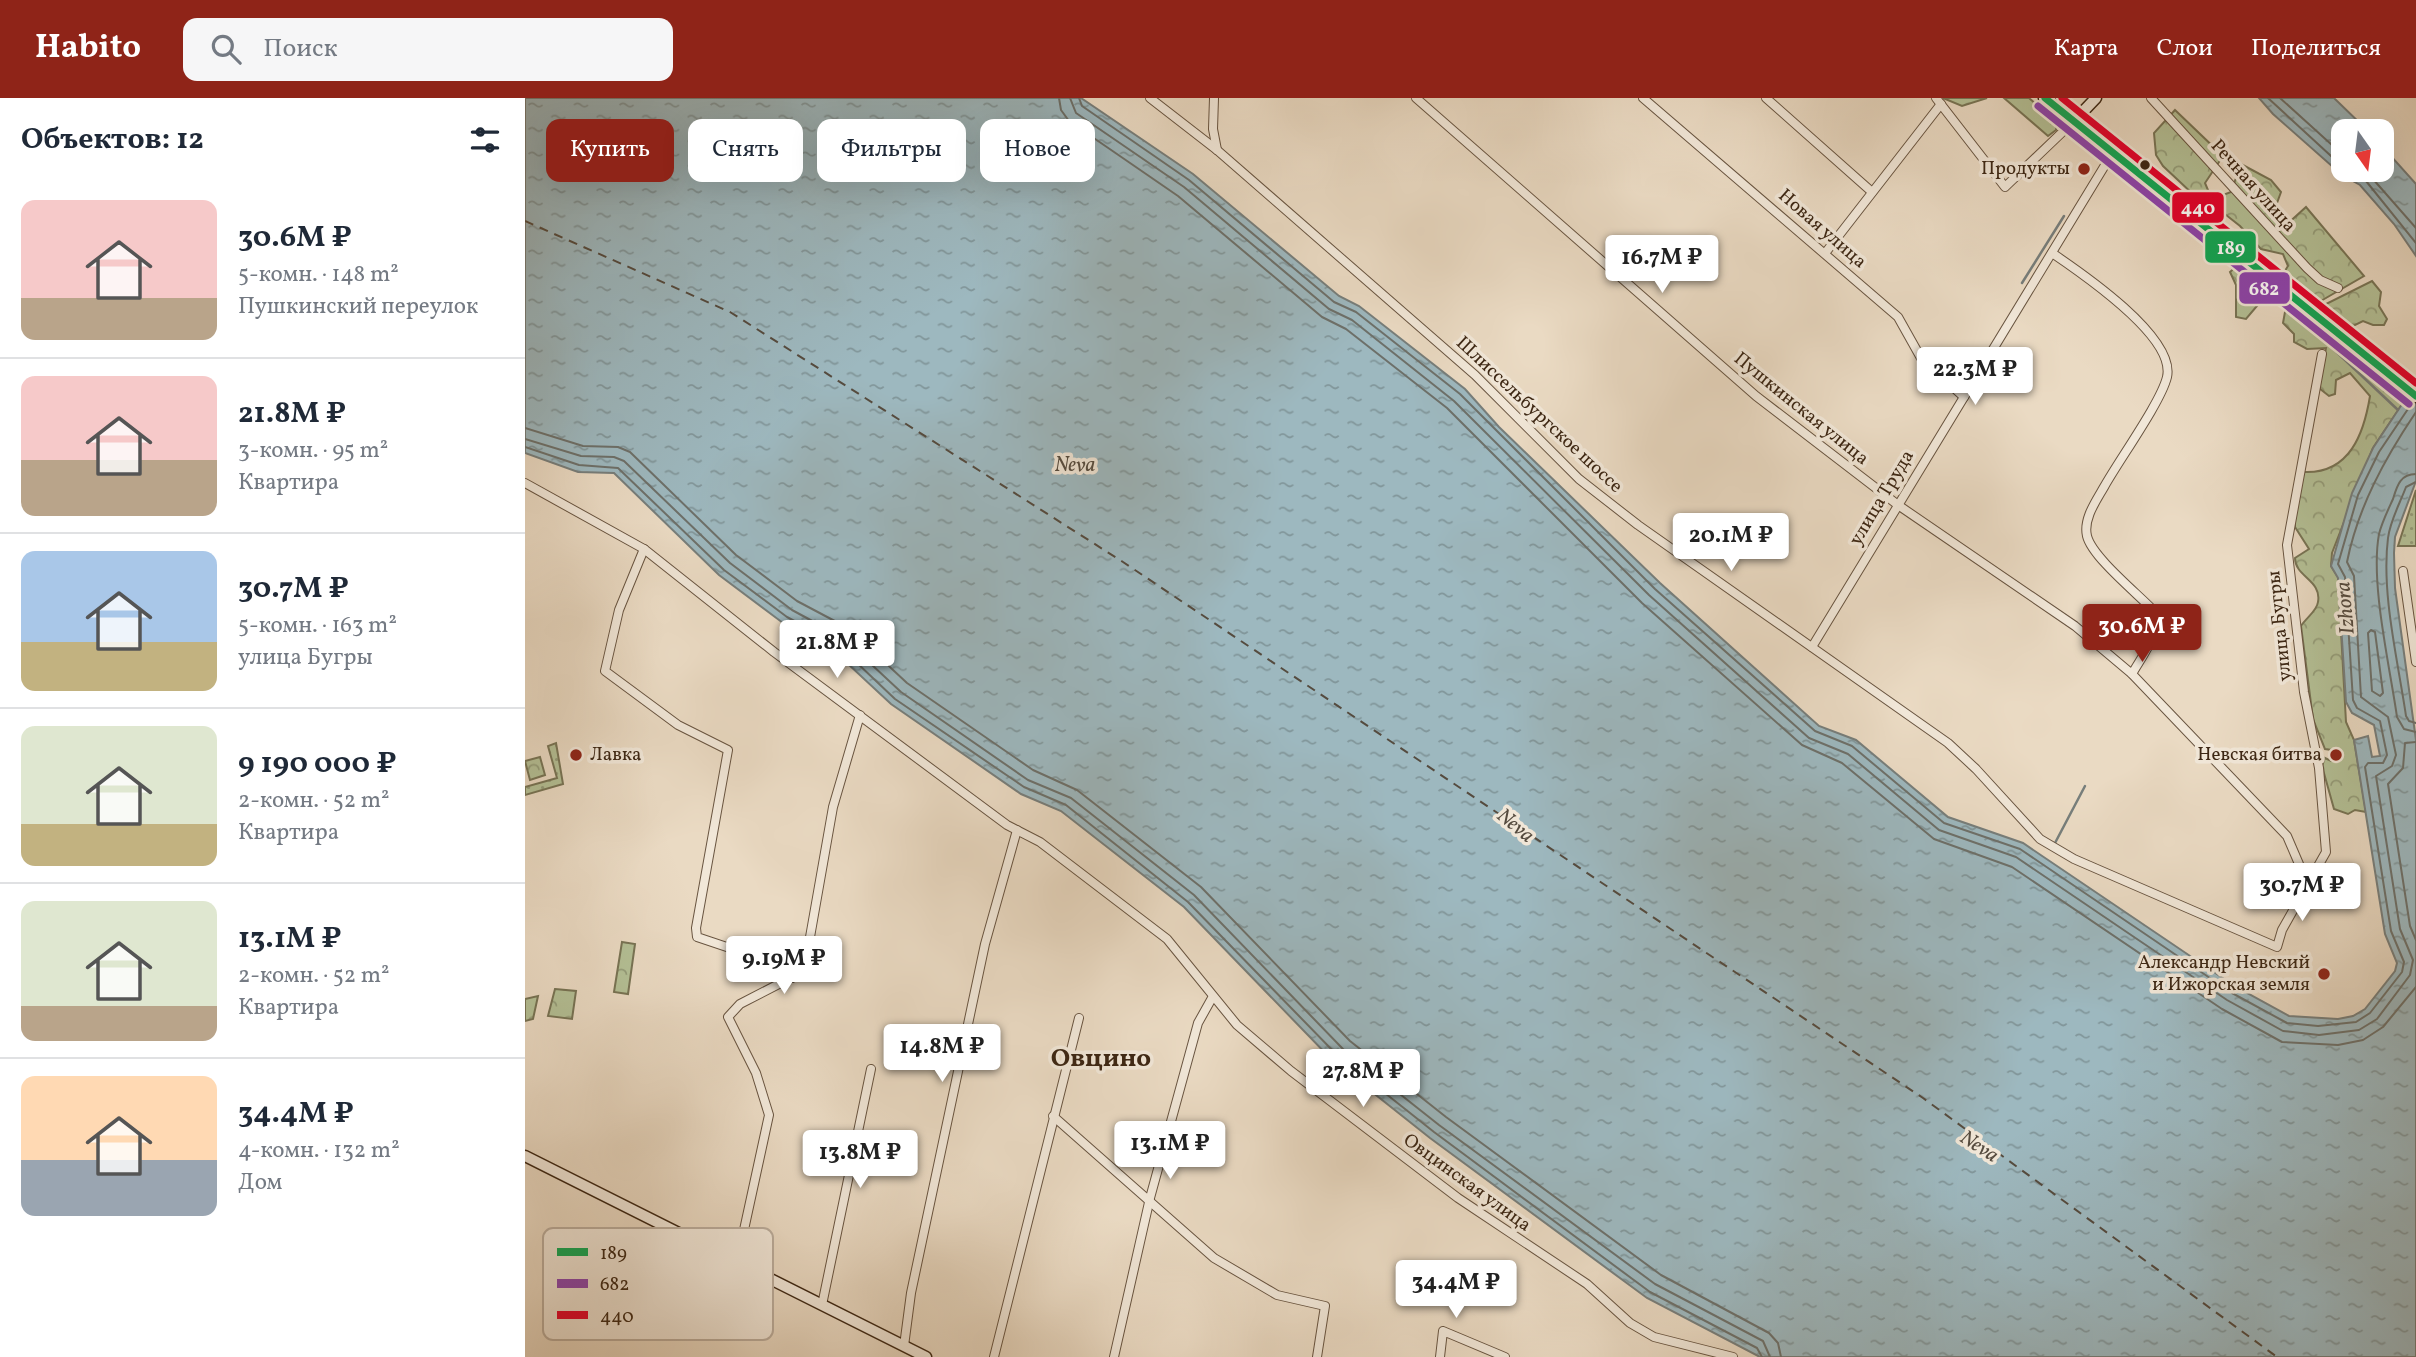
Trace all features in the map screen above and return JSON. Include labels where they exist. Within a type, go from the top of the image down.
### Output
[{"type":"main road","points":[[2045,98],[2416,396]]},
{"type":"main road","points":[[2074,121],[2096,98]]},
{"type":"main road","points":[[525,1156],[669,1228]]},
{"type":"main road","points":[[773,1280],[926,1357]]},
{"type":"street","name":"Шлиссельбургское шоссе","points":[[1150,98],[1217,150],[1475,375],[1579,480],[1638,525],[1948,743],[1976,769],[2028,830],[2074,859],[2277,947]]},
{"type":"street","points":[[1214,98],[1213,129],[1217,150]]},
{"type":"street","name":"Пушкинская улица","points":[[1416,98],[1756,396],[1898,505],[2075,626],[2132,674],[2287,836],[2299,864],[2303,889]]},
{"type":"street","name":"Новая улица","points":[[1643,98],[1826,252],[1898,317],[1921,358],[1964,397]]},
{"type":"street","points":[[1766,98],[1872,192]]},
{"type":"street","name":"Речная улица","points":[[2151,98],[2307,268],[2321,280],[2337,288]]},
{"type":"street","points":[[1826,252],[1939,101],[2005,187],[2074,121]]},
{"type":"street","name":"улица Труда","points":[[1812,647],[2113,152]]},
{"type":"street","points":[[2052,253],[2106,290],[2131,314],[2164,356],[2168,368],[2162,390],[2125,449],[2087,522],[2091,545],[2154,611],[2157,618],[2153,634],[2132,674]]},
{"type":"street","name":"улица Бугры","points":[[2277,947],[2303,889],[2326,852],[2325,817],[2293,615],[2287,545],[2322,354]]},
{"type":"street","name":"Овцинская улица","points":[[525,484],[644,550],[774,653],[1017,830],[1040,842],[1167,939],[1188,962],[1212,998],[1237,1025],[1291,1071],[1458,1198],[1587,1284],[1630,1323],[1654,1337],[1733,1357]]},
{"type":"street","points":[[644,550],[619,610],[605,671],[673,722],[728,750],[696,928],[697,937],[786,967],[792,978]]},
{"type":"street","points":[[2403,571],[2416,662]]},
{"type":"street","points":[[744,1228],[769,1115],[756,1073],[728,1017],[740,1004],[804,971],[833,807],[860,715]]},
{"type":"street","points":[[904,1346],[911,1293],[985,944],[1017,830]]},
{"type":"street","points":[[1114,1357],[1150,1198],[1198,1023],[1212,998]]},
{"type":"street","points":[[994,1357],[1079,1018]]},
{"type":"street","points":[[822,1305],[871,1069]]},
{"type":"street","points":[[1053,1116],[1150,1198],[1214,1258],[1277,1294],[1325,1306],[1317,1357]]},
{"type":"street","points":[[1440,1357],[1443,1331],[1505,1357]]},
{"type":"green space","points":[[1943,98],[1987,98],[1962,106]]},
{"type":"green space","points":[[2004,98],[2029,98],[2057,123],[2056,130],[2048,136]]},
{"type":"green space","points":[[2175,110],[2223,156],[2205,183],[2210,195],[2218,197],[2231,192],[2241,164],[2271,180],[2281,192],[2273,214],[2284,227],[2306,207],[2364,276],[2319,302],[2307,297],[2283,274],[2288,266],[2283,254],[2261,249],[2240,226],[2216,207],[2196,197],[2163,166],[2156,155],[2154,133]]},
{"type":"green space","points":[[2238,265],[2263,286],[2262,300],[2246,319],[2236,317],[2236,285],[2230,272]]},
{"type":"green space","points":[[2372,281],[2381,292],[2379,306],[2387,319],[2384,325],[2363,321],[2353,326],[2348,325],[2336,319],[2326,309],[2324,305]]},
{"type":"green space","points":[[2294,309],[2405,400],[2373,448],[2332,553],[2331,566],[2338,577],[2346,722],[2354,740],[2366,812],[2355,810],[2348,814],[2334,809],[2322,766],[2325,758],[2331,761],[2341,756],[2339,751],[2325,749],[2313,719],[2301,626],[2316,608],[2318,595],[2296,564],[2295,558],[2309,549],[2295,527],[2295,509],[2304,472],[2320,471],[2333,466],[2344,459],[2352,449],[2364,424],[2370,396],[2350,373],[2336,380],[2335,394],[2329,396],[2319,388],[2326,348],[2307,349],[2294,342],[2294,334],[2283,323],[2285,312]]},
{"type":"green space","points":[[2416,490],[2416,546],[2398,546]]},
{"type":"green space","points":[[556,743],[563,784],[525,795],[525,787],[557,778],[548,746]]},
{"type":"green space","points":[[540,757],[545,775],[530,780],[525,761]]},
{"type":"green space","points":[[622,942],[635,944],[628,994],[614,992]]},
{"type":"green space","points":[[555,989],[576,991],[572,1019],[548,1016]]},
{"type":"green space","points":[[538,996],[533,1019],[525,1021],[525,999]]},
{"type":"water","name":"Neva","points":[[525,98],[1081,98],[1193,174],[1339,296],[1359,306],[1465,389],[1499,427],[1660,583],[1819,726],[1856,740],[1948,817],[2023,843],[2236,987],[2289,1016],[2338,1019],[2353,1016],[2365,1009],[2395,971],[2397,963],[2385,934],[2354,740],[2368,736],[2372,757],[2380,756],[2374,725],[2352,713],[2346,702],[2338,578],[2331,566],[2352,493],[2373,448],[2416,383],[2416,481],[2395,537],[2394,553],[2395,588],[2416,740],[2416,1357],[1760,1357],[1647,1298],[1430,1138],[1333,1061],[1184,907],[1061,811],[1021,794],[891,704],[833,650],[783,623],[719,575],[614,473],[578,472],[525,453]]},
{"type":"water","points":[[2259,98],[2334,98],[2356,119],[2331,119],[2331,165],[2273,114]]},
{"type":"water","points":[[2394,159],[2416,184],[2416,256],[2394,224],[2355,182],[2394,182]]},
{"type":"waterway","points":[[2022,283],[2064,216]]},
{"type":"waterway","points":[[2310,327],[2398,410]]},
{"type":"waterway","points":[[2055,843],[2085,786]]},
{"type":"ferry route","points":[[525,221],[730,312],[1123,562],[1923,1098],[2277,1357]]},
{"type":"transit line","name":"189","points":[[2045,98],[2416,396]]},
{"type":"transit line","name":"440","points":[[2062,98],[2416,383]]},
{"type":"transit line","name":"682","points":[[2038,106],[2409,404]]},
{"type":"place","name":"Продукты","points":[[2084,169]]},
{"type":"place","name":"Лавка","points":[[576,755]]},
{"type":"place","name":"Невская битва","points":[[2336,755]]},
{"type":"place","name":"Александр Невский и Ижорская земля","points":[[2324,974]]},
{"type":"district","name":"Овцино","points":[[1101,1059]]},
{"type":"water label","name":"Izhora","points":[[2346,608]]}]
